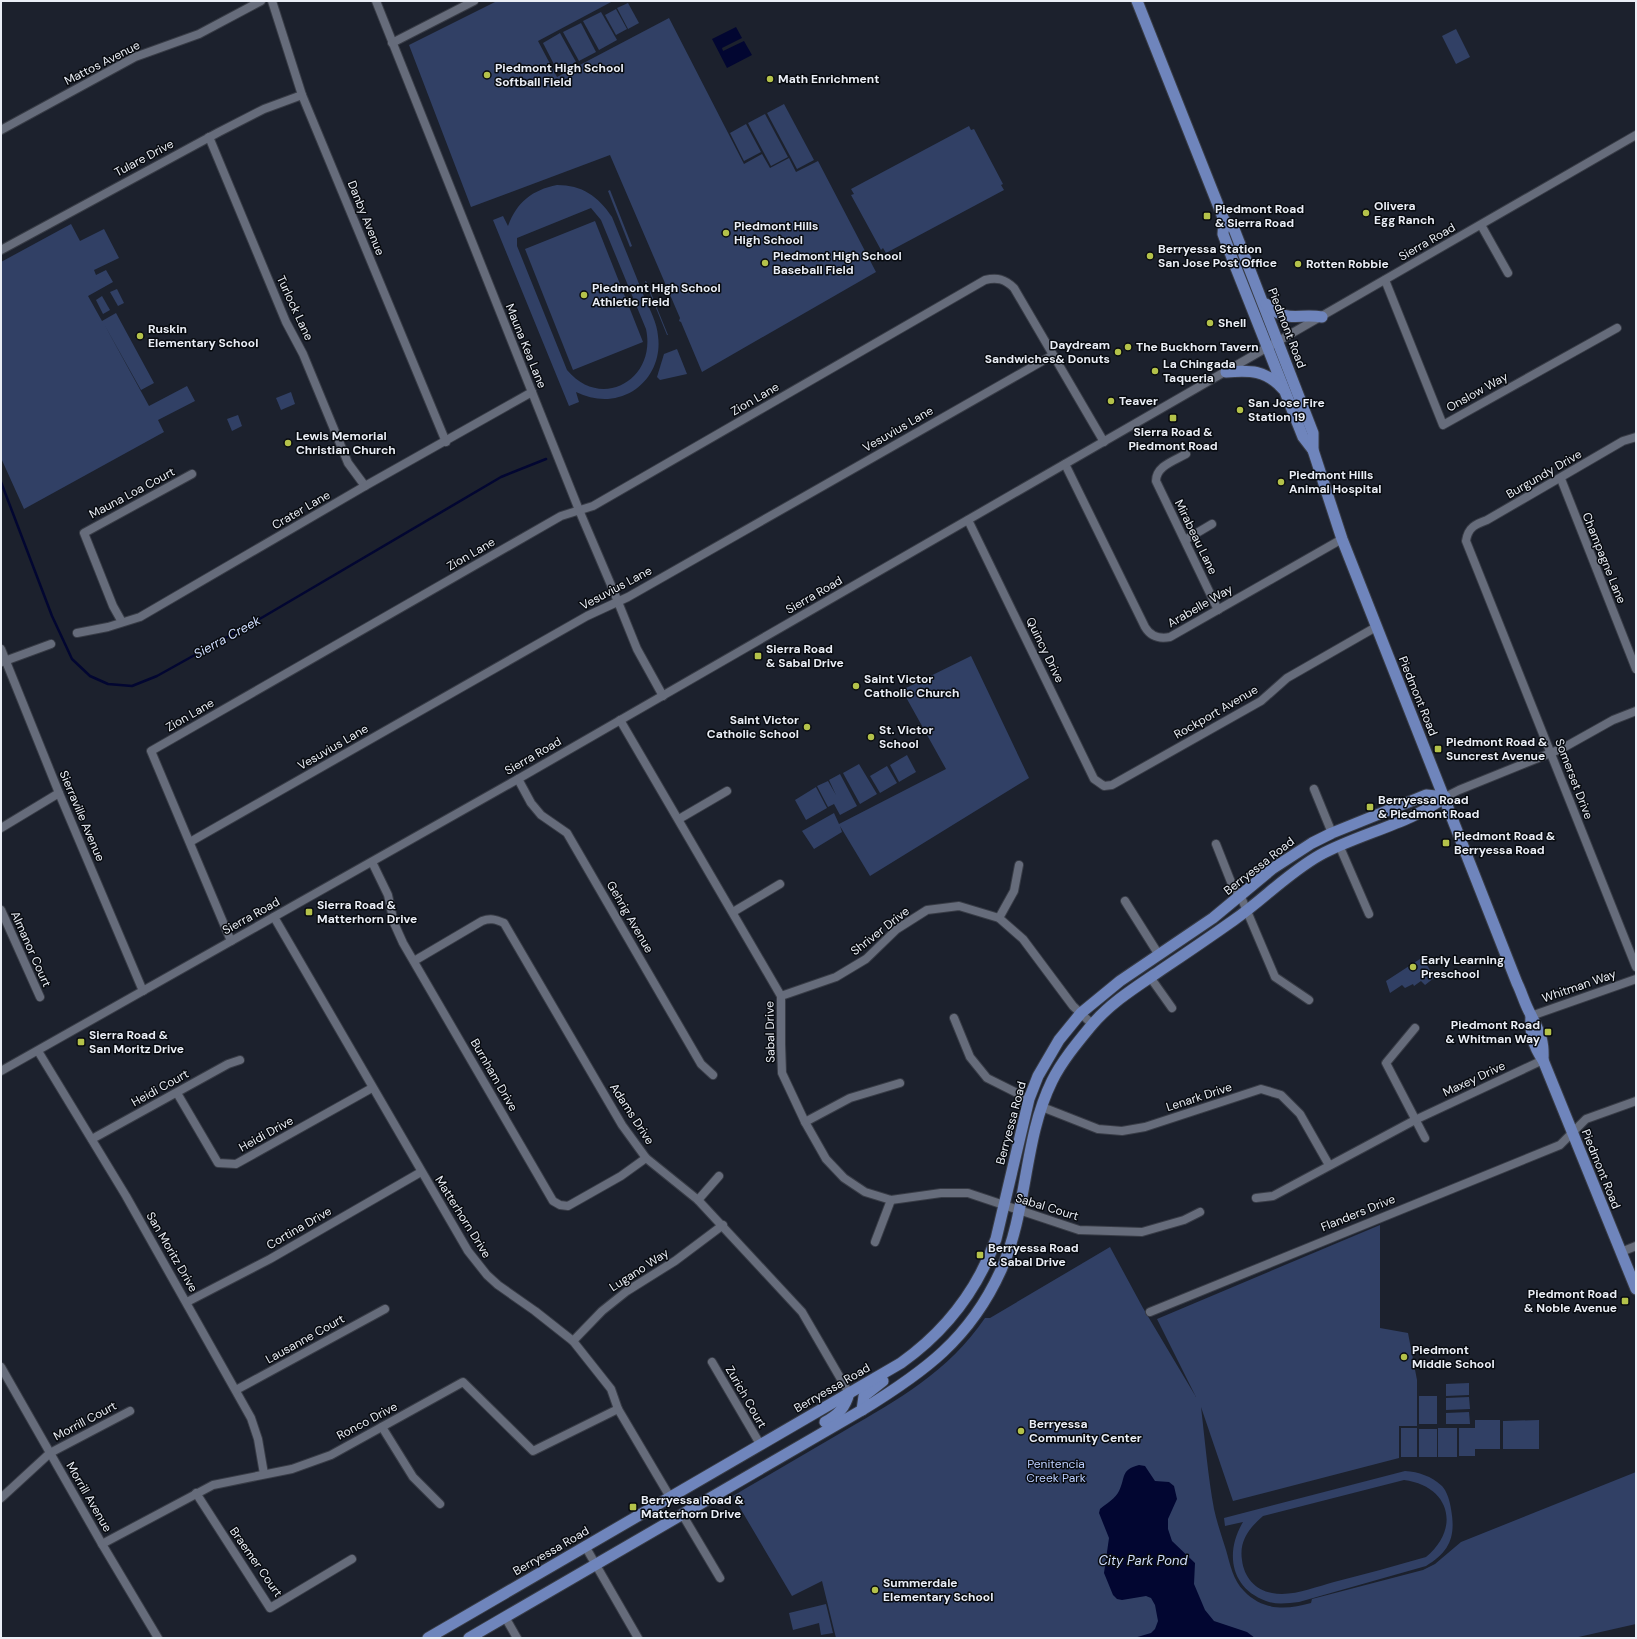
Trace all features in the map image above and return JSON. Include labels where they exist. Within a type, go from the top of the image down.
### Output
[{"type":"main road","name":"Piedmont Road","points":[[1137,1],[1224,220],[1223,234],[1267,348],[1287,394],[1303,437],[1313,450],[1342,539],[1531,1016],[1530,1030],[1535,1049],[1542,1060],[1636,1289]]},
{"type":"main road","name":"Piedmont Road","points":[[1224,220],[1234,229],[1264,302],[1314,433],[1313,450]]},
{"type":"main road","points":[[1264,302],[1272,311],[1286,317],[1296,318],[1309,315],[1322,317]]},
{"type":"main road","points":[[1226,372],[1245,370],[1261,372],[1274,380],[1287,394]]},
{"type":"main road","name":"Berryessa Road","points":[[428,1638],[889,1370],[923,1346],[948,1322],[966,1299],[987,1261],[996,1239],[1029,1099],[1038,1076],[1059,1040],[1082,1013],[1120,981],[1241,897],[1292,855],[1332,833],[1426,795],[1445,797]]},
{"type":"main road","name":"Berryessa Road","points":[[469,1638],[862,1410],[920,1372],[942,1354],[963,1332],[980,1309],[1001,1269],[1018,1211],[1042,1107],[1061,1065],[1092,1024],[1110,1007],[1150,977],[1247,911],[1299,867],[1339,845],[1431,809],[1445,797]]},
{"type":"main road","points":[[862,1410],[864,1396],[871,1389],[882,1382],[889,1370]]},
{"type":"main road","points":[[784,1455],[805,1434],[838,1415],[846,1405],[849,1393]]},
{"type":"street","name":"Mattos Avenue","points":[[1,130],[135,57],[199,34],[260,1]]},
{"type":"street","name":"Danby Avenue","points":[[272,1],[302,95],[446,442]]},
{"type":"street","name":"Mauna Kea Lane","points":[[376,1],[579,510],[637,649],[663,696]]},
{"type":"street","points":[[392,43],[474,1]]},
{"type":"street","name":"Tulare Drive","points":[[1,250],[209,137],[264,109],[302,95]]},
{"type":"street","name":"Sierra Road","points":[[1,1071],[663,696],[1636,135]]},
{"type":"street","name":"Turlock Lane","points":[[209,137],[286,322],[303,354],[348,463],[365,486]]},
{"type":"street","points":[[1481,224],[1508,273]]},
{"type":"street","name":"Zion Lane","points":[[231,941],[151,751],[561,516],[593,506],[985,280],[1001,279],[1008,282],[1014,288],[1053,355]]},
{"type":"street","name":"Onslow Way","points":[[1385,280],[1443,425],[1617,328]]},
{"type":"street","points":[[1053,355],[1104,442]]},
{"type":"street","name":"Vesuvius Lane","points":[[190,842],[587,616],[618,602],[1053,355]]},
{"type":"street","name":"Crater Lane","points":[[77,634],[88,630],[108,627],[140,617],[365,486],[446,442],[532,392]]},
{"type":"street","name":"Burgundy Drive","points":[[1467,534],[1476,524],[1488,520],[1561,479],[1623,441],[1636,437]]},
{"type":"street","name":"Mirabeau Lane","points":[[1186,454],[1162,467],[1157,474],[1156,481],[1218,610]]},
{"type":"street","name":"Arabelle Way","points":[[1065,464],[1147,631],[1158,638],[1170,637],[1327,546],[1342,539]]},
{"type":"street","name":"Mauna Loa Court","points":[[122,622],[113,606],[84,533],[192,474]]},
{"type":"street","name":"Champagne Lane","points":[[1561,479],[1636,669]]},
{"type":"street","name":"Quincy Drive","points":[[968,520],[1094,780],[1104,786]]},
{"type":"street","points":[[1185,540],[1212,524]]},
{"type":"street","name":"Somerset Drive","points":[[1467,534],[1466,541],[1468,547],[1474,556],[1550,753],[1636,967]]},
{"type":"street","name":"Rockport Avenue","points":[[1104,786],[1112,785],[1261,701],[1287,678],[1376,627]]},
{"type":"street","points":[[4,662],[51,644]]},
{"type":"street","name":"Sierraville Avenue","points":[[1,649],[4,662],[143,991]]},
{"type":"street","points":[[1445,797],[1563,748],[1613,720],[1636,711]]},
{"type":"street","name":"Sabal Drive","points":[[620,720],[782,996],[782,1073],[805,1122],[826,1159],[844,1178],[865,1192],[891,1200],[941,1193],[968,1194],[1004,1206]]},
{"type":"street","name":"Gehrig Avenue","points":[[518,779],[531,803],[541,815],[567,833],[701,1064],[713,1075]]},
{"type":"street","points":[[1314,789],[1332,833]]},
{"type":"street","points":[[679,819],[727,791]]},
{"type":"street","points":[[1,828],[59,793]]},
{"type":"street","points":[[1216,844],[1233,887],[1241,897],[1275,977],[1309,1000]]},
{"type":"street","points":[[1339,845],[1368,914]]},
{"type":"street","name":"Burnham Drive","points":[[372,862],[388,895],[394,923],[414,961],[553,1201],[560,1205],[568,1206],[621,1176],[646,1158]]},
{"type":"street","points":[[999,918],[1014,892],[1019,865]]},
{"type":"street","points":[[733,912],[780,884]]},
{"type":"street","points":[[1125,901],[1159,955]]},
{"type":"street","name":"Shriver Drive","points":[[782,996],[836,978],[866,959],[897,929],[927,910],[959,906],[999,918],[1023,939],[1073,1006],[1092,1024]]},
{"type":"street","name":"Almanor Court","points":[[1,910],[40,997]]},
{"type":"street","name":"Matterhorn Drive","points":[[274,917],[468,1251],[487,1275],[573,1341],[611,1389],[618,1409],[670,1497]]},
{"type":"street","name":"Adams Drive","points":[[414,961],[482,921],[497,919],[504,922],[622,1125],[646,1158],[698,1200],[723,1225],[802,1312],[849,1393]]},
{"type":"street","points":[[1150,977],[1172,1008]]},
{"type":"street","name":"Whitman Way","points":[[1531,1016],[1636,979]]},
{"type":"street","points":[[954,1018],[970,1058],[987,1078],[1029,1099]]},
{"type":"street","points":[[1415,1028],[1386,1063],[1425,1138]]},
{"type":"street","name":"San Moritz Drive","points":[[38,1051],[92,1139],[187,1302],[252,1418],[258,1439],[264,1474]]},
{"type":"street","name":"Heidi Court","points":[[92,1139],[178,1093],[228,1064],[240,1060]]},
{"type":"street","name":"Maxey Drive","points":[[1256,1198],[1273,1196],[1415,1120],[1542,1060]]},
{"type":"street","points":[[805,1122],[850,1098],[900,1083]]},
{"type":"street","name":"Heidi Drive","points":[[178,1093],[218,1163],[236,1164],[372,1088]]},
{"type":"street","name":"Lenark Drive","points":[[1042,1107],[1098,1129],[1122,1131],[1145,1127],[1261,1089],[1281,1095],[1300,1114],[1329,1165]]},
{"type":"street","name":"Flanders Drive","points":[[1150,1312],[1560,1145],[1586,1119],[1636,1101]]},
{"type":"street","name":"Cortina Drive","points":[[187,1302],[270,1259],[421,1172]]},
{"type":"street","points":[[698,1200],[719,1176]]},
{"type":"street","points":[[875,1242],[891,1200]]},
{"type":"street","name":"Sabal Court","points":[[1004,1206],[1079,1230],[1142,1232],[1184,1220],[1200,1212]]},
{"type":"street","name":"Lugano Way","points":[[573,1341],[602,1311],[626,1291],[680,1258],[723,1225]]},
{"type":"street","points":[[1621,1252],[1636,1246]]},
{"type":"street","name":"Lausanne Court","points":[[236,1390],[385,1309]]},
{"type":"street","name":"Zurich Court","points":[[712,1362],[760,1444]]},
{"type":"street","name":"Morrill Avenue","points":[[1,1367],[102,1544],[158,1638]]},
{"type":"street","name":"Ronco Drive","points":[[102,1544],[213,1484],[292,1469],[331,1455],[463,1382],[533,1451],[618,1409]]},
{"type":"street","name":"Morrill Court","points":[[1,1498],[50,1453],[130,1411]]},
{"type":"street","points":[[382,1427],[413,1477],[440,1504]]},
{"type":"street","name":"Braemer Court","points":[[196,1493],[270,1608],[352,1559]]},
{"type":"street","points":[[682,1514],[720,1578]]},
{"type":"street","points":[[585,1546],[638,1638]]},
{"type":"street","points":[[505,1617],[517,1638]]},
{"type":"green space","points":[[497,1],[613,1],[538,41],[557,77],[669,18],[744,164],[762,154],[770,168],[789,158],[796,172],[818,161],[876,272],[702,372],[681,322],[679,321],[680,318],[610,155],[471,207],[409,45]]},
{"type":"green space","points":[[628,3],[639,23],[628,29],[617,8]]},
{"type":"green space","points":[[616,9],[627,29],[616,35],[605,15]]},
{"type":"green space","points":[[601,12],[617,40],[599,50],[583,21]]},
{"type":"green space","points":[[581,23],[596,52],[579,61],[563,32]]},
{"type":"green space","points":[[1456,29],[1470,57],[1456,64],[1442,36]]},
{"type":"green space","points":[[560,33],[576,62],[558,72],[543,43]]},
{"type":"green space","points":[[784,104],[814,160],[797,169],[767,113]]},
{"type":"green space","points":[[765,114],[788,157],[771,166],[748,123]]},
{"type":"green space","points":[[746,124],[761,152],[744,161],[730,133]]},
{"type":"green space","points":[[969,126],[971,130],[974,129],[1003,184],[1001,185],[1004,190],[886,253],[883,248],[881,250],[851,195],[854,194],[851,189]]},
{"type":"green space","points":[[557,185],[574,187],[582,190],[589,193],[607,210],[612,217],[653,317],[659,344],[654,367],[640,386],[626,395],[612,399],[597,399],[576,392],[579,402],[569,406],[493,220],[503,216],[508,226],[516,210],[526,198],[548,187]],"holes":[[[591,208],[601,220],[646,329],[647,347],[643,363],[635,375],[623,384],[610,388],[595,388],[581,382],[567,370],[517,246],[517,238]]]},
{"type":"green space","points":[[610,190],[632,246],[630,247],[608,191]]},
{"type":"green space","name":"Piedmont High School Athletic Field","points":[[595,221],[643,342],[573,370],[525,249]]},
{"type":"green space","points":[[71,224],[80,241],[104,229],[119,258],[94,270],[96,275],[106,270],[113,282],[88,296],[102,321],[116,313],[154,383],[141,390],[104,324],[149,406],[187,386],[195,401],[158,420],[164,432],[24,509],[1,458],[1,262]]},
{"type":"green space","points":[[646,281],[668,335],[667,335]]},
{"type":"green space","points":[[117,289],[124,303],[118,306],[110,292]]},
{"type":"green space","points":[[102,296],[110,310],[103,314],[96,300]]},
{"type":"green space","points":[[677,349],[687,374],[660,380],[657,377],[664,354]]},
{"type":"green space","points":[[291,392],[295,404],[281,410],[276,398]]},
{"type":"green space","points":[[238,415],[242,426],[232,431],[227,419]]},
{"type":"green space","points":[[971,656],[1029,778],[870,876],[840,826],[842,832],[814,849],[802,831],[834,813],[839,824],[946,769],[902,690]]},
{"type":"green space","points":[[907,755],[916,772],[899,782],[890,765]]},
{"type":"green space","points":[[859,764],[877,794],[860,804],[843,773]]},
{"type":"green space","points":[[887,766],[897,783],[880,793],[870,776]]},
{"type":"green space","points":[[840,774],[857,806],[840,815],[834,804],[828,807],[817,786],[828,781],[836,795],[829,780]]},
{"type":"green space","points":[[816,787],[827,808],[806,820],[795,800]]},
{"type":"green space","points":[[1423,957],[1434,978],[1425,985],[1421,981],[1414,986],[1413,984],[1405,988],[1402,985],[1390,993],[1386,981]]},
{"type":"green space","name":"Penitencia Creek Park","points":[[1380,1225],[1380,1328],[1408,1333],[1417,1380],[1417,1426],[1399,1426],[1399,1458],[1233,1501],[1201,1407],[1214,1509],[1231,1566],[1240,1587],[1251,1598],[1267,1605],[1284,1608],[1311,1603],[1312,1599],[1423,1570],[1435,1564],[1461,1542],[1636,1472],[1636,1624],[1574,1638],[836,1638],[822,1581],[792,1596],[733,1496],[884,1407],[921,1383],[955,1354],[971,1337],[985,1318],[990,1318],[1110,1247],[1143,1308],[1196,1397],[1157,1319]]},
{"type":"green space","points":[[1469,1383],[1469,1395],[1446,1396],[1446,1384]]},
{"type":"green space","points":[[1419,1396],[1437,1396],[1437,1424],[1419,1424]]},
{"type":"green space","points":[[1469,1397],[1470,1409],[1446,1410],[1446,1398]]},
{"type":"green space","points":[[1469,1412],[1470,1424],[1446,1424],[1446,1413]]},
{"type":"green space","points":[[1475,1420],[1500,1420],[1500,1449],[1475,1449],[1475,1456],[1459,1456],[1459,1428],[1475,1428]]},
{"type":"green space","points":[[1539,1420],[1539,1449],[1503,1449],[1503,1421]]},
{"type":"green space","points":[[1401,1428],[1417,1428],[1417,1457],[1401,1457]]},
{"type":"green space","points":[[1438,1428],[1457,1428],[1457,1457],[1438,1457]]},
{"type":"green space","points":[[1419,1429],[1437,1429],[1437,1457],[1419,1457]]},
{"type":"green space","points":[[1405,1471],[1425,1475],[1444,1488],[1450,1503],[1453,1527],[1452,1535],[1446,1549],[1434,1561],[1426,1566],[1299,1602],[1278,1603],[1266,1601],[1254,1595],[1238,1578],[1234,1568],[1234,1545],[1237,1533],[1243,1522],[1225,1526],[1224,1518]],"holes":[[[1404,1480],[1420,1484],[1432,1490],[1440,1499],[1445,1510],[1447,1521],[1444,1534],[1437,1546],[1426,1557],[1303,1591],[1287,1594],[1272,1593],[1260,1589],[1251,1582],[1245,1572],[1241,1553],[1242,1547],[1249,1530],[1263,1516]]]},
{"type":"green space","points":[[826,1604],[833,1633],[821,1635],[819,1623],[793,1630],[789,1613]]},
{"type":"water","points":[[736,27],[742,38],[722,48],[723,51],[744,41],[752,55],[727,68],[712,39]]},
{"type":"water","name":"City Park Pond","points":[[1139,1465],[1145,1466],[1155,1481],[1169,1482],[1174,1486],[1177,1499],[1168,1519],[1168,1529],[1172,1541],[1195,1563],[1194,1584],[1205,1610],[1214,1621],[1247,1632],[1255,1638],[1134,1638],[1151,1633],[1155,1629],[1158,1621],[1155,1605],[1151,1598],[1146,1596],[1122,1600],[1117,1599],[1113,1595],[1104,1573],[1109,1538],[1099,1513],[1100,1509],[1118,1494],[1126,1472],[1129,1469]]},
{"type":"waterway","name":"Sierra Creek","points":[[1,482],[52,616],[72,659],[90,676],[108,684],[132,686],[157,676],[263,617],[501,477],[546,459]]},
{"type":"place","name":"Piedmont High School Softball Field","points":[[487,75]]},
{"type":"place","name":"Math Enrichment","points":[[770,79]]},
{"type":"place","name":"Olivera Egg Ranch","points":[[1366,213]]},
{"type":"place","name":"Piedmont Road & Sierra Road","points":[[1207,216]]},
{"type":"place","name":"Piedmont Hills High School","points":[[726,233]]},
{"type":"place","name":"Berryessa Station San Jose Post Office","points":[[1150,256]]},
{"type":"place","name":"Piedmont High School Baseball Field","points":[[765,263]]},
{"type":"place","name":"Rotten Robbie","points":[[1298,264]]},
{"type":"place","name":"Piedmont High School Athletic Field","points":[[584,295]]},
{"type":"place","name":"Shell","points":[[1210,323]]},
{"type":"place","name":"Ruskin Elementary School","points":[[140,336]]},
{"type":"place","name":"The Buckhorn Tavern","points":[[1128,347]]},
{"type":"place","name":"Daydream Sandwiches& Donuts","points":[[1118,352]]},
{"type":"place","name":"La Chingada Taqueria","points":[[1155,371]]},
{"type":"place","name":"Teaver","points":[[1111,401]]},
{"type":"place","name":"San Jose Fire Station 19","points":[[1240,410]]},
{"type":"place","name":"Sierra Road & Piedmont Road","points":[[1173,418]]},
{"type":"place","name":"Lewis Memorial Christian Church","points":[[288,443]]},
{"type":"place","name":"Piedmont Hills Animal Hospital","points":[[1281,482]]},
{"type":"place","name":"Sierra Road & Sabal Drive","points":[[758,656]]},
{"type":"place","name":"Saint Victor Catholic Church","points":[[856,686]]},
{"type":"place","name":"Saint Victor Catholic School","points":[[807,727]]},
{"type":"place","name":"St. Victor School","points":[[871,737]]},
{"type":"place","name":"Piedmont Road & Suncrest Avenue","points":[[1438,749]]},
{"type":"place","name":"Berryessa Road & Piedmont Road","points":[[1370,807]]},
{"type":"place","name":"Piedmont Road & Berryessa Road","points":[[1446,843]]},
{"type":"place","name":"Sierra Road & Matterhorn Drive","points":[[309,912]]},
{"type":"place","name":"Early Learning Preschool","points":[[1413,967]]},
{"type":"place","name":"Piedmont Road & Whitman Way","points":[[1548,1032]]},
{"type":"place","name":"Sierra Road & San Moritz Drive","points":[[81,1042]]},
{"type":"place","name":"Berryessa Road & Sabal Drive","points":[[980,1255]]},
{"type":"place","name":"Piedmont Road & Noble Avenue","points":[[1625,1301]]},
{"type":"place","name":"Piedmont Middle School","points":[[1404,1357]]},
{"type":"place","name":"Berryessa Community Center","points":[[1021,1431]]},
{"type":"place","name":"Berryessa Road & Matterhorn Drive","points":[[633,1507]]},
{"type":"place","name":"Summerdale Elementary School","points":[[875,1590]]}]
